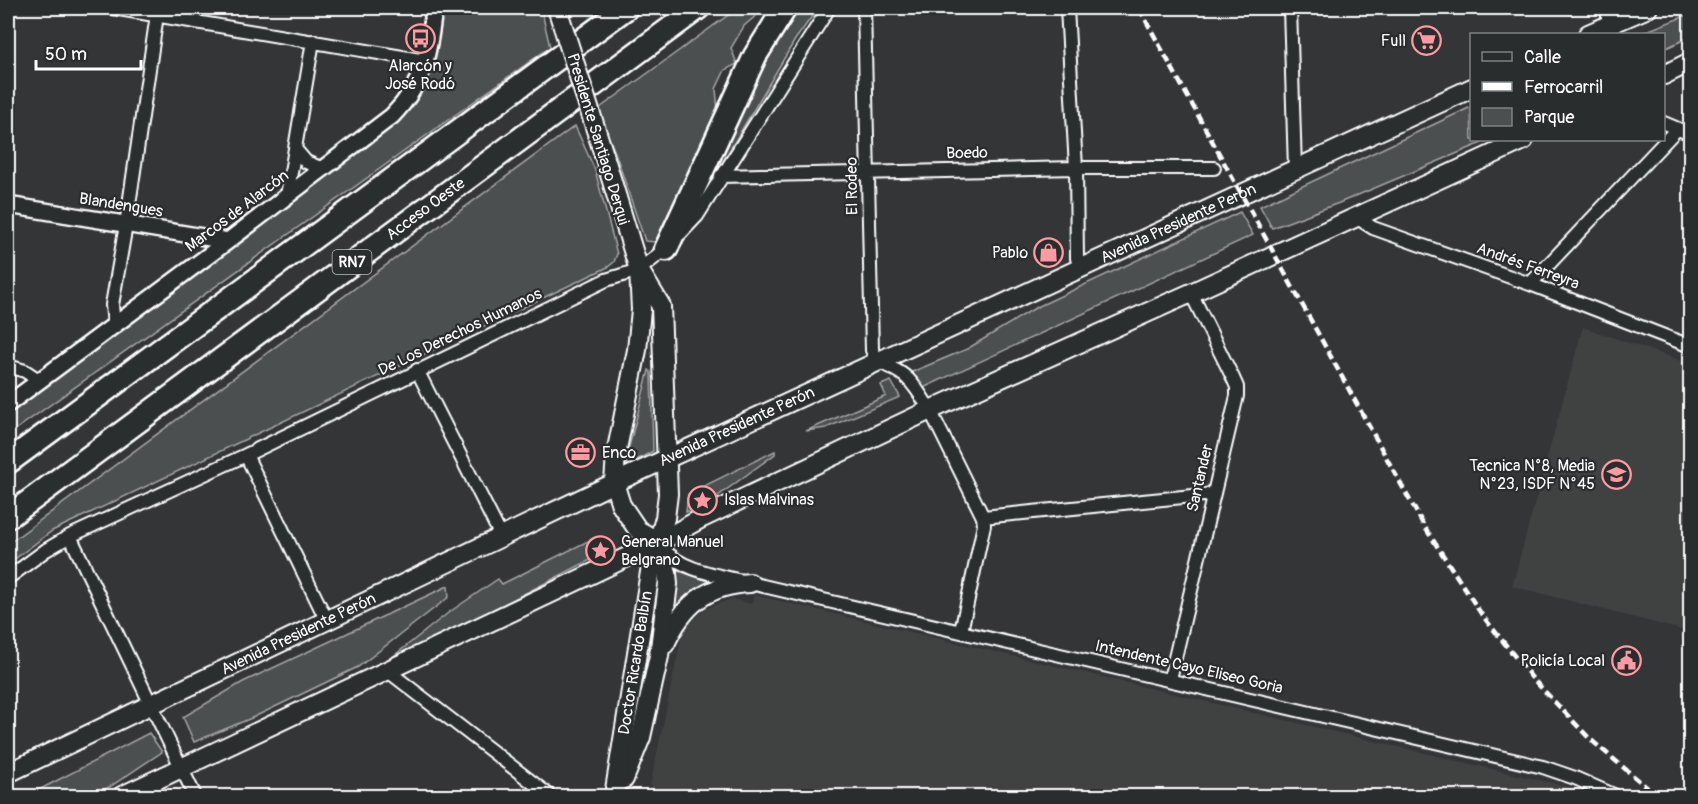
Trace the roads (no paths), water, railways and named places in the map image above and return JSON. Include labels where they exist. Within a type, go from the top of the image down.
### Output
[{"type":"highway","name":"RN7","points":[[8,462],[626,8]]},
{"type":"highway","name":"Acceso Oeste","points":[[8,517],[698,8]]},
{"type":"highway","points":[[666,249],[755,56],[785,8]]},
{"type":"main road","name":"Presidente Santiago Derqui","points":[[557,8],[639,270],[661,306],[667,458]]},
{"type":"main road","points":[[1590,33],[1608,22],[1648,8]]},
{"type":"main road","points":[[1665,74],[1690,62]]},
{"type":"main road","name":"Avenida Presidente Perón","points":[[8,773],[326,619],[667,458],[1470,89]]},
{"type":"main road","points":[[122,796],[659,542],[713,513],[930,410],[1522,141]]},
{"type":"main road","name":"Presidente Santiago Derqui","points":[[639,270],[640,327],[616,454],[614,483],[621,505],[638,530],[659,542]]},
{"type":"main road","name":"Doctor Ricardo Balbín","points":[[615,796],[651,566],[665,518],[667,458]]},
{"type":"main road","points":[[615,796],[640,737],[658,656],[668,584],[659,542]]},
{"type":"main road","points":[[658,656],[674,623],[685,609],[718,588],[750,583]]},
{"type":"street","points":[[113,8],[157,11],[426,61]]},
{"type":"street","name":"Marcos de Alarcón","points":[[8,404],[392,116],[416,86],[426,61],[434,8]]},
{"type":"street","name":"De Los Derechos Humanos","points":[[8,578],[46,550],[70,536],[246,455],[606,279],[639,270],[666,249],[697,216],[829,8]]},
{"type":"street","name":"El Rodeo","points":[[864,8],[872,350],[878,362]]},
{"type":"street","points":[[1067,8],[1076,168],[1077,258],[1080,270]]},
{"type":"street","points":[[1290,8],[1295,169]]},
{"type":"street","points":[[114,326],[112,305],[157,11]]},
{"type":"street","points":[[287,196],[313,41]]},
{"type":"street","points":[[1665,123],[1690,134]]},
{"type":"street","points":[[1530,284],[1677,129]]},
{"type":"street","points":[[295,149],[306,162],[323,169]]},
{"type":"street","name":"Boedo","points":[[721,176],[1076,168],[1214,168]]},
{"type":"street","name":"Blandengues","points":[[8,205],[228,241]]},
{"type":"street","name":"Andrés Ferreyra","points":[[1356,217],[1373,228],[1530,284],[1690,346]]},
{"type":"street","name":"Santander","points":[[1170,679],[1237,396],[1237,387],[1191,293]]},
{"type":"street","points":[[878,362],[899,371],[908,379],[930,410],[982,517],[984,525],[961,631]]},
{"type":"street","points":[[8,366],[25,371],[40,381]]},
{"type":"street","points":[[417,370],[501,536]]},
{"type":"street","points":[[246,455],[326,619]]},
{"type":"street","points":[[982,517],[1213,494]]},
{"type":"street","points":[[70,536],[195,796]]},
{"type":"street","name":"Intendente Cayo Eliseo Goria","points":[[659,542],[670,557],[682,565],[750,583],[1543,767],[1616,796]]},
{"type":"street","points":[[388,671],[550,796]]},
{"type":"railway","points":[[1139,8],[1424,526],[1482,615],[1532,678],[1590,739],[1657,796]]},
{"type":"place","name":"Alarcón y José Rodó","points":[[420,38]]},
{"type":"place","name":"Full","points":[[1427,41]]},
{"type":"place","name":"Pablo","points":[[1049,253]]},
{"type":"place","name":"Enco","points":[[581,453]]},
{"type":"place","name":"Tecnica N°8, Media N°23, ISDF N°45","points":[[1616,475]]},
{"type":"place","name":"Islas Malvinas","points":[[703,500]]},
{"type":"place","name":"General Manuel Belgrano","points":[[600,551]]},
{"type":"place","name":"Policía Local","points":[[1626,661]]}]
